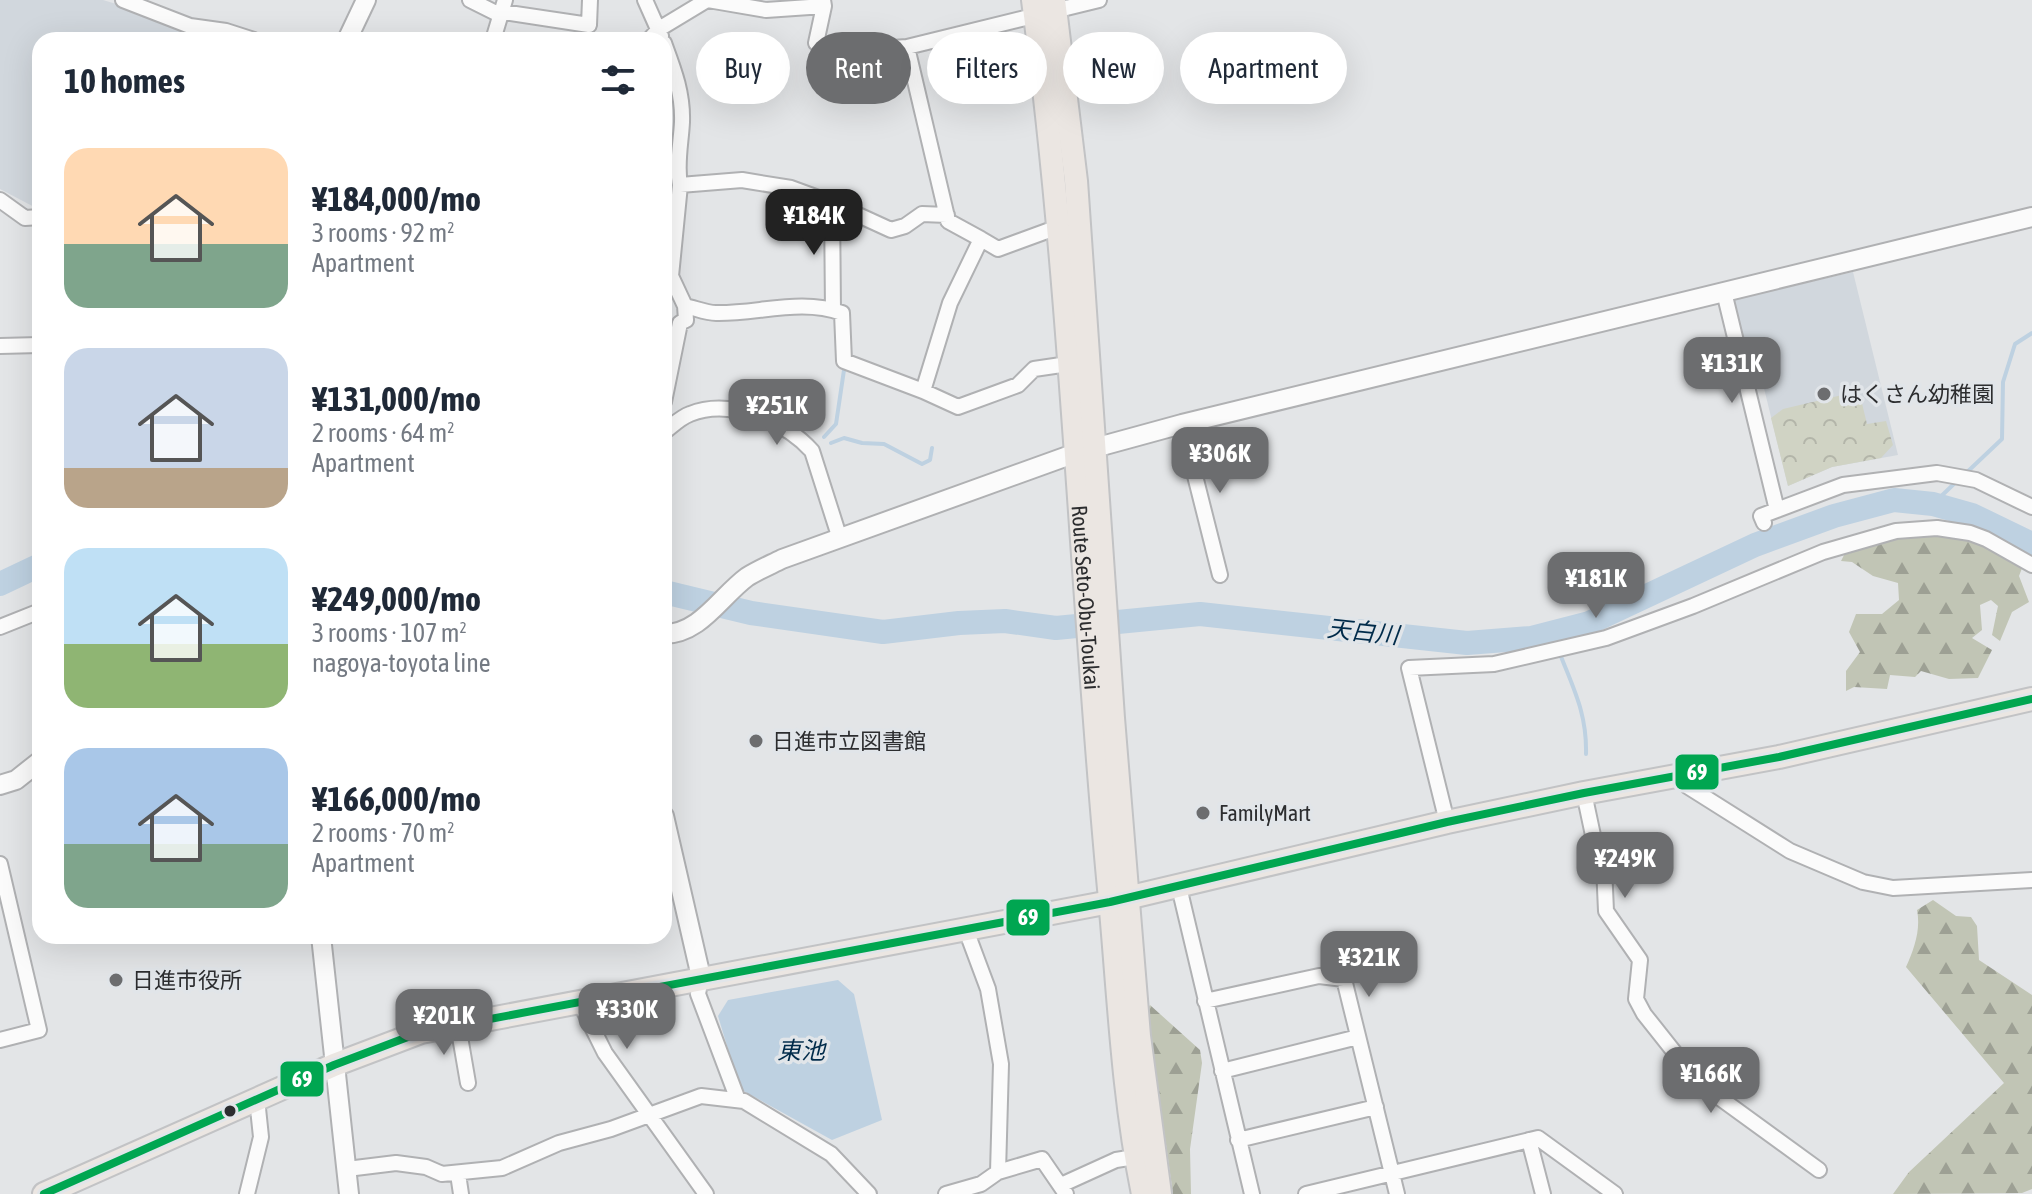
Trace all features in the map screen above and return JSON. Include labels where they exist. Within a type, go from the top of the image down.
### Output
[{"type":"main road","name":"Route Seto-Obu-Toukai","points":[[1044,7],[1068,364],[1086,450]]},
{"type":"main road","name":"Route Seto-Obu-Toukai","points":[[1044,7],[1076,181],[1086,450],[1118,900],[1119,1033],[1135,1157],[1143,1194]]},
{"type":"main road","points":[[44,1194],[334,1065],[421,1032],[1118,900],[1447,822],[1779,757],[2032,699]]},
{"type":"main road","name":"Route Seto-Obu-Toukai","points":[[1118,900],[1160,1194]]},
{"type":"street","points":[[123,0],[190,26],[229,32]]},
{"type":"street","points":[[351,32],[366,0]]},
{"type":"street","points":[[470,0],[589,25],[590,0]]},
{"type":"street","points":[[645,0],[657,32]]},
{"type":"street","points":[[667,32],[708,0],[766,10],[823,3],[818,32]]},
{"type":"street","points":[[911,46],[1044,7],[1099,0]]},
{"type":"street","points":[[496,32],[503,9]]},
{"type":"street","points":[[911,64],[948,221],[998,249],[1058,227]]},
{"type":"street","points":[[672,67],[680,85],[682,120],[672,204]]},
{"type":"street","points":[[674,176],[742,180],[791,188],[891,230],[905,226],[922,214],[947,215]]},
{"type":"street","points":[[0,200],[25,218],[32,218]]},
{"type":"street","points":[[832,203],[833,310]]},
{"type":"street","points":[[672,634],[692,628],[745,579],[782,559],[1086,450],[2032,217]]},
{"type":"street","points":[[923,391],[950,303],[981,239]]},
{"type":"street","points":[[672,284],[685,306],[686,320],[680,323],[672,362]]},
{"type":"street","points":[[1724,292],[1777,510]]},
{"type":"street","points":[[685,306],[713,313],[781,307],[842,313],[844,361],[958,407],[1018,385],[1034,369],[1068,364]]},
{"type":"street","points":[[0,346],[32,345]]},
{"type":"street","points":[[672,427],[691,414],[729,408],[770,421],[802,440],[812,451],[840,539]]},
{"type":"street","points":[[1182,424],[1220,575]]},
{"type":"street","points":[[1764,523],[1761,516],[1843,485],[1937,473],[1976,480],[2032,507]]},
{"type":"street","points":[[1447,822],[1409,668],[1494,664],[1606,638],[1681,611],[1823,552],[1896,531],[1937,528],[1970,533],[2032,565]]},
{"type":"street","points":[[0,627],[32,614]]},
{"type":"street","points":[[0,785],[16,780],[32,767]]},
{"type":"street","points":[[1684,776],[1687,786],[1790,851],[1863,882],[1893,888],[2032,880]]},
{"type":"street","points":[[1584,793],[1594,840],[1604,866],[1606,911],[1640,960],[1635,993],[1644,1014],[1698,1082],[1819,1170]]},
{"type":"street","points":[[672,851],[701,977],[698,994],[738,1100]]},
{"type":"street","points":[[0,864],[39,1030],[0,1040]]},
{"type":"street","points":[[1179,887],[1252,1194]]},
{"type":"street","points":[[966,930],[988,989],[1001,1064],[998,1172]]},
{"type":"street","points":[[322,944],[349,1194]]},
{"type":"street","points":[[1205,1001],[1319,976],[1344,979],[1397,1194]]},
{"type":"street","points":[[580,1003],[605,1053],[651,1113],[706,1194]]},
{"type":"street","points":[[458,1025],[468,1083]]},
{"type":"street","points":[[1222,1071],[1358,1037]]},
{"type":"street","points":[[347,1169],[396,1163],[426,1167],[442,1174],[458,1174],[502,1168],[559,1143],[611,1129],[701,1096],[744,1101],[831,1154],[869,1194]]},
{"type":"street","points":[[247,1194],[261,1137],[257,1099]]},
{"type":"street","points":[[1238,1140],[1376,1107]]},
{"type":"street","points":[[1529,1140],[1543,1194]]},
{"type":"street","points":[[1306,1194],[1529,1140],[1543,1140],[1615,1194]]},
{"type":"street","points":[[946,1194],[981,1184],[998,1172],[1042,1159],[1064,1189],[1116,1160],[1135,1157]]},
{"type":"street","points":[[458,1174],[461,1194]]},
{"type":"shaded area","points":[[0,0],[103,0],[209,32],[32,32],[32,206],[0,189]]},
{"type":"shaded area","name":"はくさん幼稚園","points":[[1853,272],[1898,455],[1832,467],[1788,486],[1759,368],[1751,369],[1733,300]]},
{"type":"green space","points":[[1859,391],[1867,424],[1886,421],[1893,445],[1881,458],[1832,467],[1788,486],[1771,418],[1783,409]]},
{"type":"green space","points":[[1955,533],[2024,563],[2019,576],[2029,602],[2012,612],[2000,641],[1992,635],[1998,606],[1991,600],[1980,605],[1982,630],[1972,638],[1992,650],[1978,678],[1949,679],[1921,671],[1915,677],[1890,675],[1887,689],[1854,687],[1846,691],[1846,671],[1860,652],[1849,632],[1856,614],[1882,614],[1899,600],[1898,583],[1873,576],[1852,562],[1841,561],[1844,555],[1896,537]]},
{"type":"green space","points":[[1933,900],[1956,916],[1971,917],[1977,926],[1979,960],[2032,995],[2032,1189],[2022,1193],[1893,1194],[1909,1172],[2004,1083],[1906,967],[1917,932],[1917,910]]},
{"type":"green space","points":[[1150,1005],[1200,1050],[1202,1063],[1190,1149],[1191,1194],[1173,1194],[1147,1010]]},
{"type":"water","name":"東池","points":[[838,980],[854,994],[882,1120],[832,1140],[740,1089],[718,1016],[728,1000]]},
{"type":"waterway","points":[[1964,475],[2002,439],[2003,382],[2015,344],[2032,333]]},
{"type":"waterway","points":[[824,437],[836,424],[844,370]]},
{"type":"waterway","points":[[831,443],[844,438],[884,444],[922,464],[930,460],[932,448]]},
{"type":"waterway","points":[[1933,504],[1957,481]]},
{"type":"waterway","name":"天白川","points":[[672,594],[751,613],[883,632],[1005,621],[1056,628],[1200,614],[1467,643],[1531,638],[1589,623],[1755,545],[1834,516],[1894,500],[1933,504],[1972,515],[2032,544]]},
{"type":"waterway","name":"天白川","points":[[0,584],[32,569]]},
{"type":"waterway","points":[[1553,632],[1557,645]]},
{"type":"waterway","points":[[1560,654],[1582,714],[1586,754]]},
{"type":"transit line","name":"69","points":[[44,1194],[334,1065],[421,1032],[1110,902],[1447,822],[1779,757],[2032,699]]},
{"type":"place","name":"はくさん幼稚園","points":[[1824,394]]},
{"type":"place","name":"日進市立図書館","points":[[756,741]]},
{"type":"place","name":"FamilyMart","points":[[1203,813]]},
{"type":"place","name":"日進市役所","points":[[116,980]]}]
